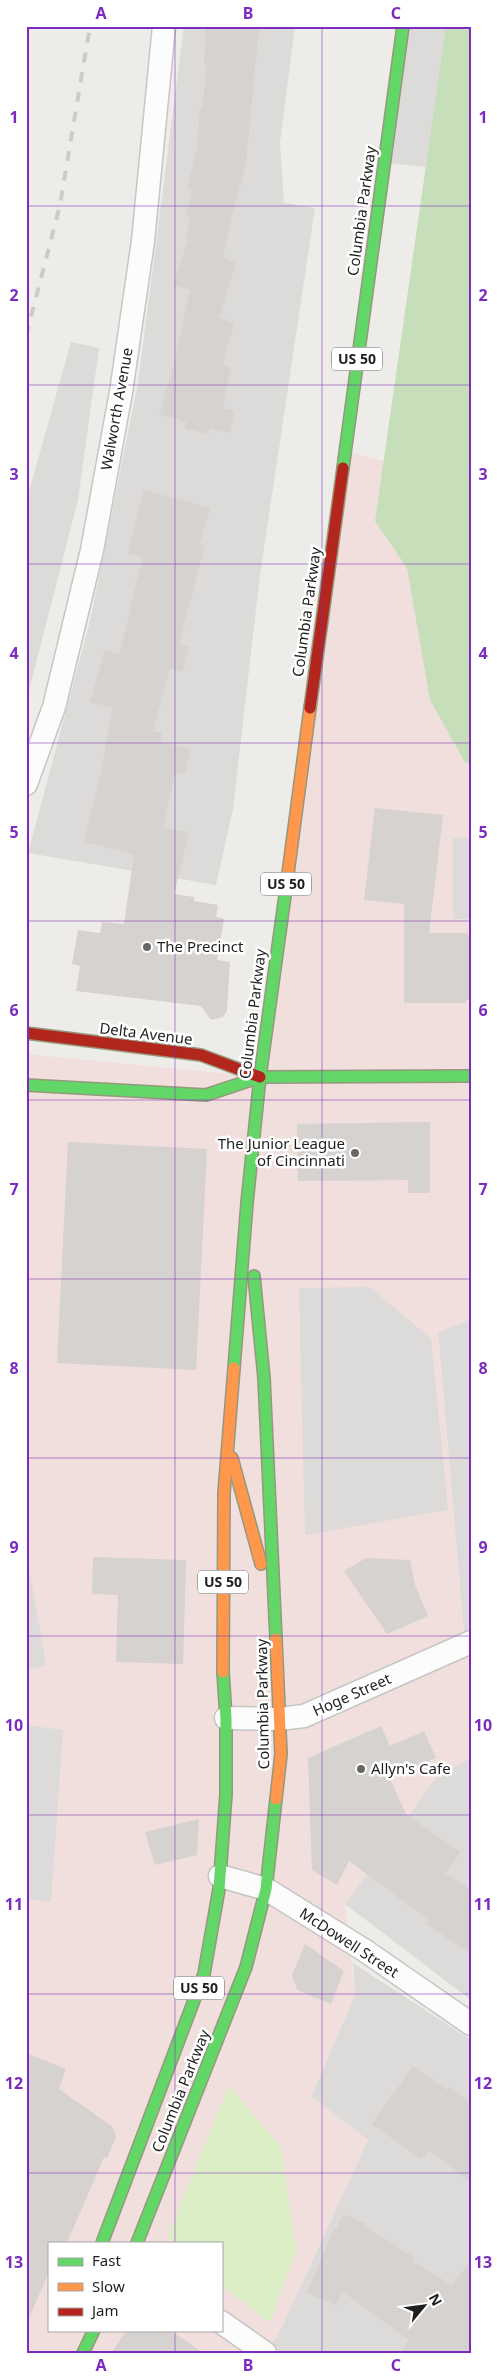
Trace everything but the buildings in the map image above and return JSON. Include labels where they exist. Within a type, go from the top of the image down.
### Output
[{"type":"main road","name":"Columbia Parkway","points":[[102,2242],[204,1974],[220,1876],[226,1794],[226,1718],[222,1651],[224,1493],[247,1203],[260,1076],[403,26]]},
{"type":"main road","name":"Delta Avenue","points":[[26,1033],[201,1055],[260,1076]]},
{"type":"main road","name":"Delta Avenue","points":[[26,1085],[206,1094],[260,1076],[471,1076]]},
{"type":"main road","name":"Columbia Parkway","points":[[137,2242],[246,1966],[266,1889],[282,1754],[274,1714],[264,1378],[247,1203]]},
{"type":"main road","points":[[228,1445],[262,1564],[262,1592]]},
{"type":"main road","points":[[83,2353],[93,2332]]},
{"type":"main road","points":[[73,2353],[76,2338]]},
{"type":"street","name":"Walworth Avenue","points":[[26,784],[54,707],[92,550],[121,392],[143,241],[164,26]]},
{"type":"street","name":"Hoge Street","points":[[226,1718],[274,1714],[304,1716],[471,1642]]},
{"type":"street","name":"McDowell Street","points":[[220,1876],[266,1889],[364,1950],[471,2024]]},
{"type":"street","points":[[222,2323],[265,2353]]},
{"type":"shaded area","points":[[184,26],[295,26],[280,143],[284,203],[315,208],[260,575],[233,809],[216,885],[28,853],[90,621],[138,383]]},
{"type":"shaded area","points":[[403,26],[471,26],[471,171],[384,163]]},
{"type":"shaded area","points":[[71,342],[99,348],[78,500],[26,702],[26,502]]},
{"type":"shaded area","points":[[344,451],[471,483],[471,1319],[438,1332],[465,1645],[471,1643],[471,1758],[437,1776],[345,1904],[355,1995],[311,2096],[368,2140],[280,2331],[265,2353],[26,2353],[26,1054],[261,1077]]},
{"type":"shaded area","points":[[471,837],[471,919],[453,919],[453,838]]},
{"type":"shaded area","points":[[370,1287],[431,1339],[448,1510],[305,1535],[299,1288]]},
{"type":"shaded area","points":[[471,1319],[471,1643],[465,1645],[438,1332]]},
{"type":"shaded area","points":[[26,1550],[46,1665],[26,1670]]},
{"type":"shaded area","points":[[26,1725],[63,1730],[51,1902],[26,1898]]},
{"type":"shaded area","points":[[471,1758],[471,2000],[345,1904],[437,1776]]},
{"type":"shaded area","points":[[353,1963],[471,2040],[471,2353],[265,2353],[280,2331],[368,2140],[311,2097],[355,1995]]},
{"type":"green space","points":[[446,26],[471,26],[471,765],[465,762],[430,700],[407,568],[375,521]]},
{"type":"green space","points":[[229,2086],[281,2147],[296,2250],[270,2323],[222,2286],[222,2242],[172,2242],[168,2235]]},
{"type":"railway","points":[[26,336],[60,205],[90,26]]},
{"type":"traffic: fast","points":[[343,468],[403,26]]},
{"type":"traffic: fast","points":[[234,1368],[247,1203],[260,1077],[287,881]]},
{"type":"traffic: fast","points":[[260,1077],[471,1076]]},
{"type":"traffic: fast","points":[[26,1085],[206,1095],[260,1077]]},
{"type":"traffic: fast","points":[[254,1276],[264,1378],[276,1639]]},
{"type":"traffic: fast","points":[[102,2242],[204,1974],[219,1889],[226,1794],[226,1718],[223,1672]]},
{"type":"traffic: fast","points":[[137,2242],[246,1967],[266,1889],[276,1799]]},
{"type":"traffic: fast","points":[[83,2353],[93,2332]]},
{"type":"traffic: slow","points":[[287,881],[310,708]]},
{"type":"traffic: slow","points":[[223,1672],[224,1493],[234,1368]]},
{"type":"traffic: slow","points":[[232,1458],[261,1564]]},
{"type":"traffic: slow","points":[[276,1639],[281,1754],[276,1799]]},
{"type":"traffic: jam","points":[[310,708],[343,468]]},
{"type":"traffic: jam","points":[[26,1033],[201,1055],[260,1077]]},
{"type":"place","name":"The Precinct","points":[[147,947]]},
{"type":"place","name":"The Junior League of Cincinnati","points":[[355,1153]]},
{"type":"place","name":"Allyn's Cafe","points":[[361,1769]]}]
